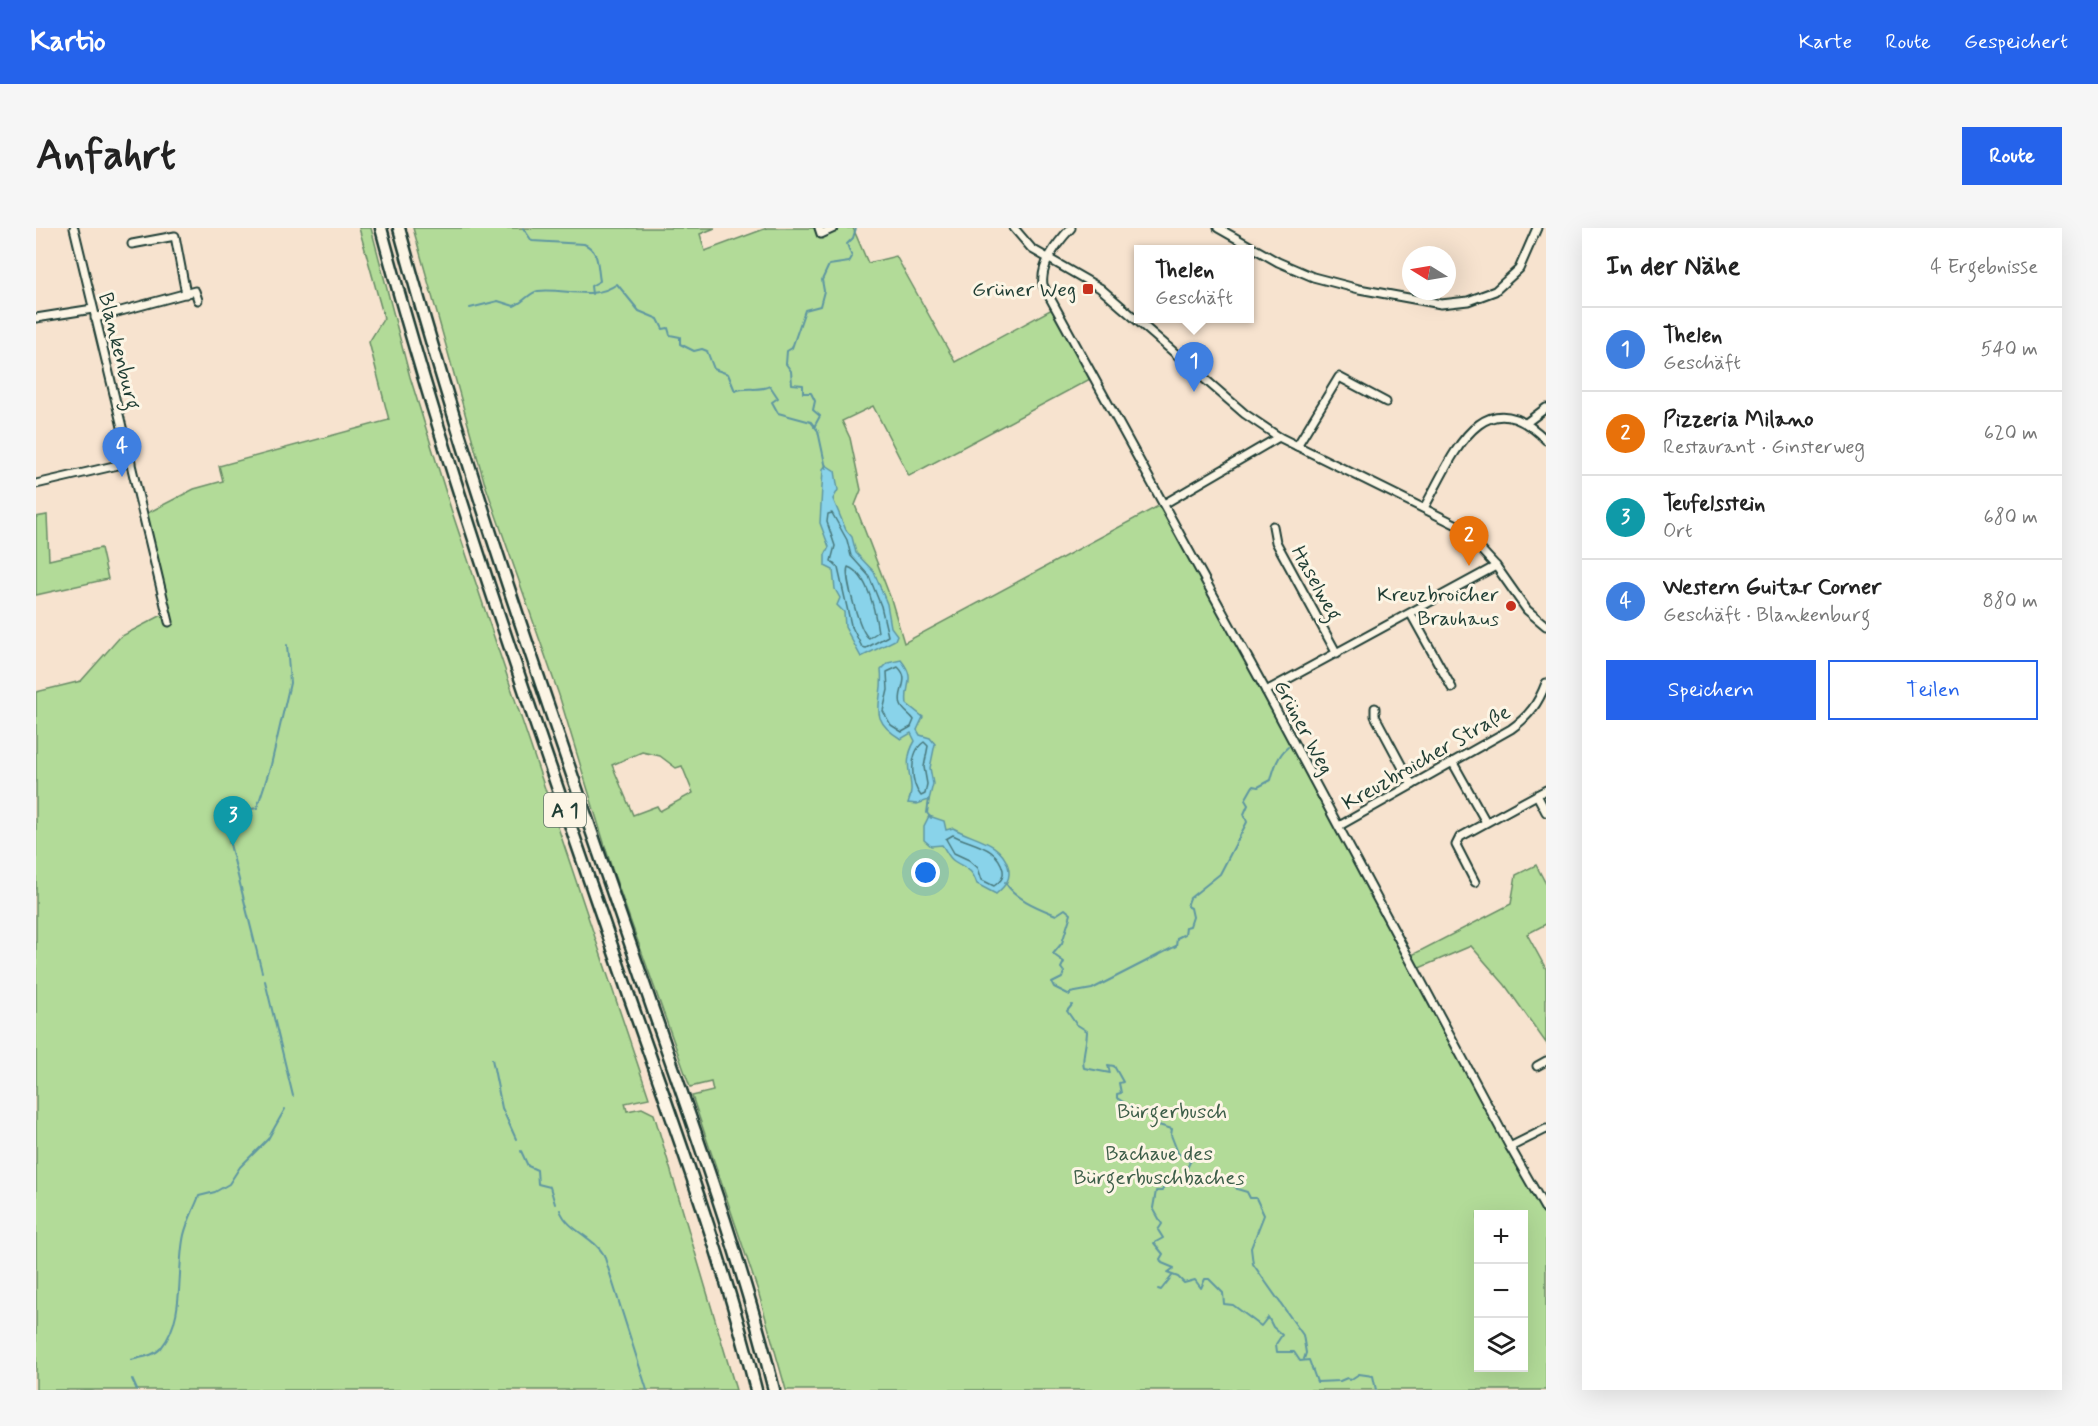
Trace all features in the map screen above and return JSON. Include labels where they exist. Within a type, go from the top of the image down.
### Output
[{"type":"highway","name":"A 1","points":[[381,228],[416,355],[475,545],[702,1208],[756,1390]]},
{"type":"highway","name":"A 1","points":[[399,228],[433,350],[492,540],[722,1212],[774,1390]]},
{"type":"street","name":"Blankenburg","points":[[74,228],[169,622]]},
{"type":"street","points":[[819,228],[822,234],[834,228]]},
{"type":"street","points":[[1014,228],[1032,249],[1100,288],[1134,318]]},
{"type":"street","points":[[1049,259],[1071,228]]},
{"type":"street","points":[[1218,228],[1248,245]]},
{"type":"street","points":[[1254,248],[1313,277],[1359,289],[1441,304],[1468,301],[1495,291],[1519,269],[1537,228]]},
{"type":"street","points":[[132,244],[175,236],[186,282],[186,294]]},
{"type":"street","name":"Grüner Weg","points":[[1049,259],[1042,275],[1043,285],[1266,691],[1546,1210]]},
{"type":"street","points":[[95,318],[195,291],[198,300]]},
{"type":"street","points":[[36,318],[93,309]]},
{"type":"street","points":[[1140,323],[1245,414],[1279,437],[1459,526],[1496,566],[1527,610],[1546,626]]},
{"type":"street","points":[[1297,446],[1339,377],[1386,402]]},
{"type":"street","points":[[1526,423],[1546,408]]},
{"type":"street","points":[[1424,508],[1466,437],[1482,421],[1493,416],[1514,418],[1526,423],[1546,440]]},
{"type":"street","points":[[1164,504],[1279,437]]},
{"type":"street","points":[[36,484],[131,462]]},
{"type":"street","name":"Haselweg","points":[[1274,526],[1276,542],[1337,654]]},
{"type":"street","points":[[1266,691],[1496,566]]},
{"type":"street","points":[[1411,614],[1452,688]]},
{"type":"street","name":"Kreuzbroicher Straße","points":[[1339,826],[1453,763],[1526,718],[1538,704],[1546,683]]},
{"type":"street","points":[[1375,708],[1375,716],[1412,785]]},
{"type":"street","points":[[1453,763],[1486,822]]},
{"type":"street","points":[[1475,882],[1456,845],[1460,837],[1546,790]]},
{"type":"street","points":[[1537,795],[1546,812]]},
{"type":"street","points":[[1537,1066],[1546,1061]]},
{"type":"street","points":[[1510,1147],[1546,1129]]},
{"type":"green space","points":[[359,228],[371,228],[410,377],[451,509],[649,1098],[625,1103],[627,1111],[642,1108],[654,1114],[736,1390],[36,1390],[36,692],[81,681],[120,637],[164,614],[140,517],[194,489],[223,481],[219,466],[389,420],[369,342],[384,318]]},
{"type":"green space","name":"Bürgerbusch","points":[[413,228],[715,228],[700,234],[705,251],[767,228],[815,228],[818,237],[840,228],[853,228],[868,263],[896,256],[955,362],[1052,309],[1092,378],[909,476],[873,406],[842,421],[850,438],[861,490],[855,505],[891,599],[904,643],[1162,504],[1546,1217],[1546,1390],[786,1390],[758,1291],[692,1096],[713,1091],[711,1082],[690,1087],[612,869],[559,695],[484,481]],"holes":[[[642,752],[660,756],[676,768],[682,766],[693,793],[660,811],[657,806],[633,815],[612,765]]]},
{"type":"green space","points":[[47,515],[49,560],[101,548],[108,579],[36,595],[36,517]]},
{"type":"green space","points":[[1536,865],[1546,884],[1546,924],[1527,934],[1546,969],[1546,1043],[1505,985],[1471,946],[1417,969],[1410,956],[1511,904],[1516,875]]},
{"type":"water","points":[[826,465],[835,471],[838,490],[833,499],[846,530],[852,537],[856,553],[874,572],[887,604],[891,627],[897,635],[895,640],[861,657],[845,627],[844,612],[837,605],[840,598],[835,589],[833,570],[825,566],[825,555],[829,547],[820,523],[823,469]]},
{"type":"water","points":[[901,660],[909,677],[907,704],[923,717],[917,730],[920,735],[930,738],[935,744],[930,768],[933,784],[929,800],[917,804],[908,803],[911,788],[908,767],[915,741],[911,733],[901,739],[890,731],[879,716],[881,670],[888,663]]},
{"type":"water","points":[[929,816],[944,821],[946,830],[953,828],[999,851],[1008,866],[1009,875],[1005,885],[996,894],[977,884],[971,872],[952,859],[942,845],[931,846],[924,840],[924,826]]},
{"type":"waterway","points":[[523,228],[532,241],[584,244],[589,247],[597,260],[600,281],[591,286],[592,294]]},
{"type":"waterway","points":[[814,427],[820,416],[813,410],[815,401],[811,393],[803,393],[803,385],[792,384],[791,371],[786,364],[787,351],[792,348],[805,310],[820,306],[824,291],[822,280],[829,265],[849,262],[852,257],[847,244],[853,238],[856,228]]},
{"type":"waterway","points":[[470,308],[498,301],[514,306],[538,291],[589,293],[599,292],[617,284],[639,311],[658,319],[663,329],[668,328],[670,335],[680,337],[680,344],[694,351],[702,349],[707,351],[714,369],[728,374],[735,391],[770,386],[778,398],[772,402],[778,413],[811,422],[818,431],[826,468]]},
{"type":"waterway","points":[[227,832],[223,814],[257,808],[271,765],[290,683],[287,645]]},
{"type":"waterway","points":[[1070,993],[1092,989],[1176,946],[1177,938],[1185,934],[1186,927],[1190,926],[1193,917],[1191,908],[1187,906],[1190,898],[1220,874],[1247,822],[1244,814],[1248,805],[1245,800],[1253,786],[1258,787],[1271,780],[1279,758],[1288,747]]},
{"type":"waterway","points":[[929,799],[927,813],[931,818]]},
{"type":"waterway","points":[[229,840],[262,972]]},
{"type":"waterway","points":[[1005,882],[1021,898],[1035,906],[1056,915],[1065,909],[1071,914],[1062,943],[1053,954],[1064,962],[1061,968],[1064,972],[1062,978],[1052,983],[1054,987],[1070,995]]},
{"type":"waterway","points":[[265,981],[293,1096]]},
{"type":"waterway","points":[[1072,1005],[1067,1011],[1076,1024],[1087,1031],[1084,1068],[1110,1073],[1108,1065],[1114,1066],[1123,1082],[1119,1083],[1121,1093],[1117,1094],[1117,1098],[1134,1109],[1136,1113],[1143,1116],[1147,1114],[1154,1119],[1155,1124],[1172,1129],[1171,1135],[1178,1153],[1190,1162],[1183,1176],[1174,1174],[1171,1179],[1170,1177],[1160,1180],[1164,1186],[1162,1191],[1156,1191],[1153,1208],[1162,1224],[1158,1230],[1163,1238],[1154,1243],[1163,1254],[1160,1259],[1162,1263],[1174,1268],[1167,1273],[1178,1277],[1184,1283],[1195,1280],[1201,1288],[1205,1279],[1209,1279],[1223,1293],[1224,1304],[1233,1305],[1261,1326],[1268,1317],[1273,1327],[1282,1335],[1276,1344],[1277,1352],[1294,1352],[1300,1361],[1309,1360],[1317,1382],[1340,1381],[1347,1378],[1350,1380],[1359,1374],[1373,1376],[1376,1390]]},
{"type":"waterway","points":[[492,1059],[502,1108],[516,1139]]},
{"type":"waterway","points":[[131,1360],[155,1353],[169,1336],[177,1308],[184,1235],[199,1196],[215,1192],[229,1184],[240,1167],[268,1139],[285,1109]]},
{"type":"waterway","points":[[1191,1144],[1194,1152],[1191,1161]]},
{"type":"waterway","points":[[521,1151],[528,1166],[537,1170],[538,1184],[550,1187],[555,1204]]},
{"type":"waterway","points":[[1232,1182],[1237,1189],[1247,1192],[1250,1198],[1256,1198],[1264,1215],[1251,1248],[1253,1264],[1303,1335],[1306,1353],[1304,1359]]},
{"type":"waterway","points":[[560,1210],[569,1223],[594,1243],[604,1255],[647,1390]]},
{"type":"waterway","points":[[1158,1289],[1161,1290],[1172,1276]]},
{"type":"waterway","points":[[132,1379],[137,1390]]},
{"type":"place","name":"Grüner Weg","points":[[1088,289]]},
{"type":"place","name":"Thelen","points":[[1194,392]]},
{"type":"place","name":"Western Guitar Corner","points":[[122,477]]},
{"type":"place","name":"Pizzeria Milano","points":[[1469,566]]},
{"type":"place","name":"Kreuzbroicher Brauhaus","points":[[1511,606]]},
{"type":"place","name":"Teufelsstein","points":[[233,846]]},
{"type":"park label","name":"Bachaue des Bürgerbuschbaches","points":[[1159,1165]]}]
